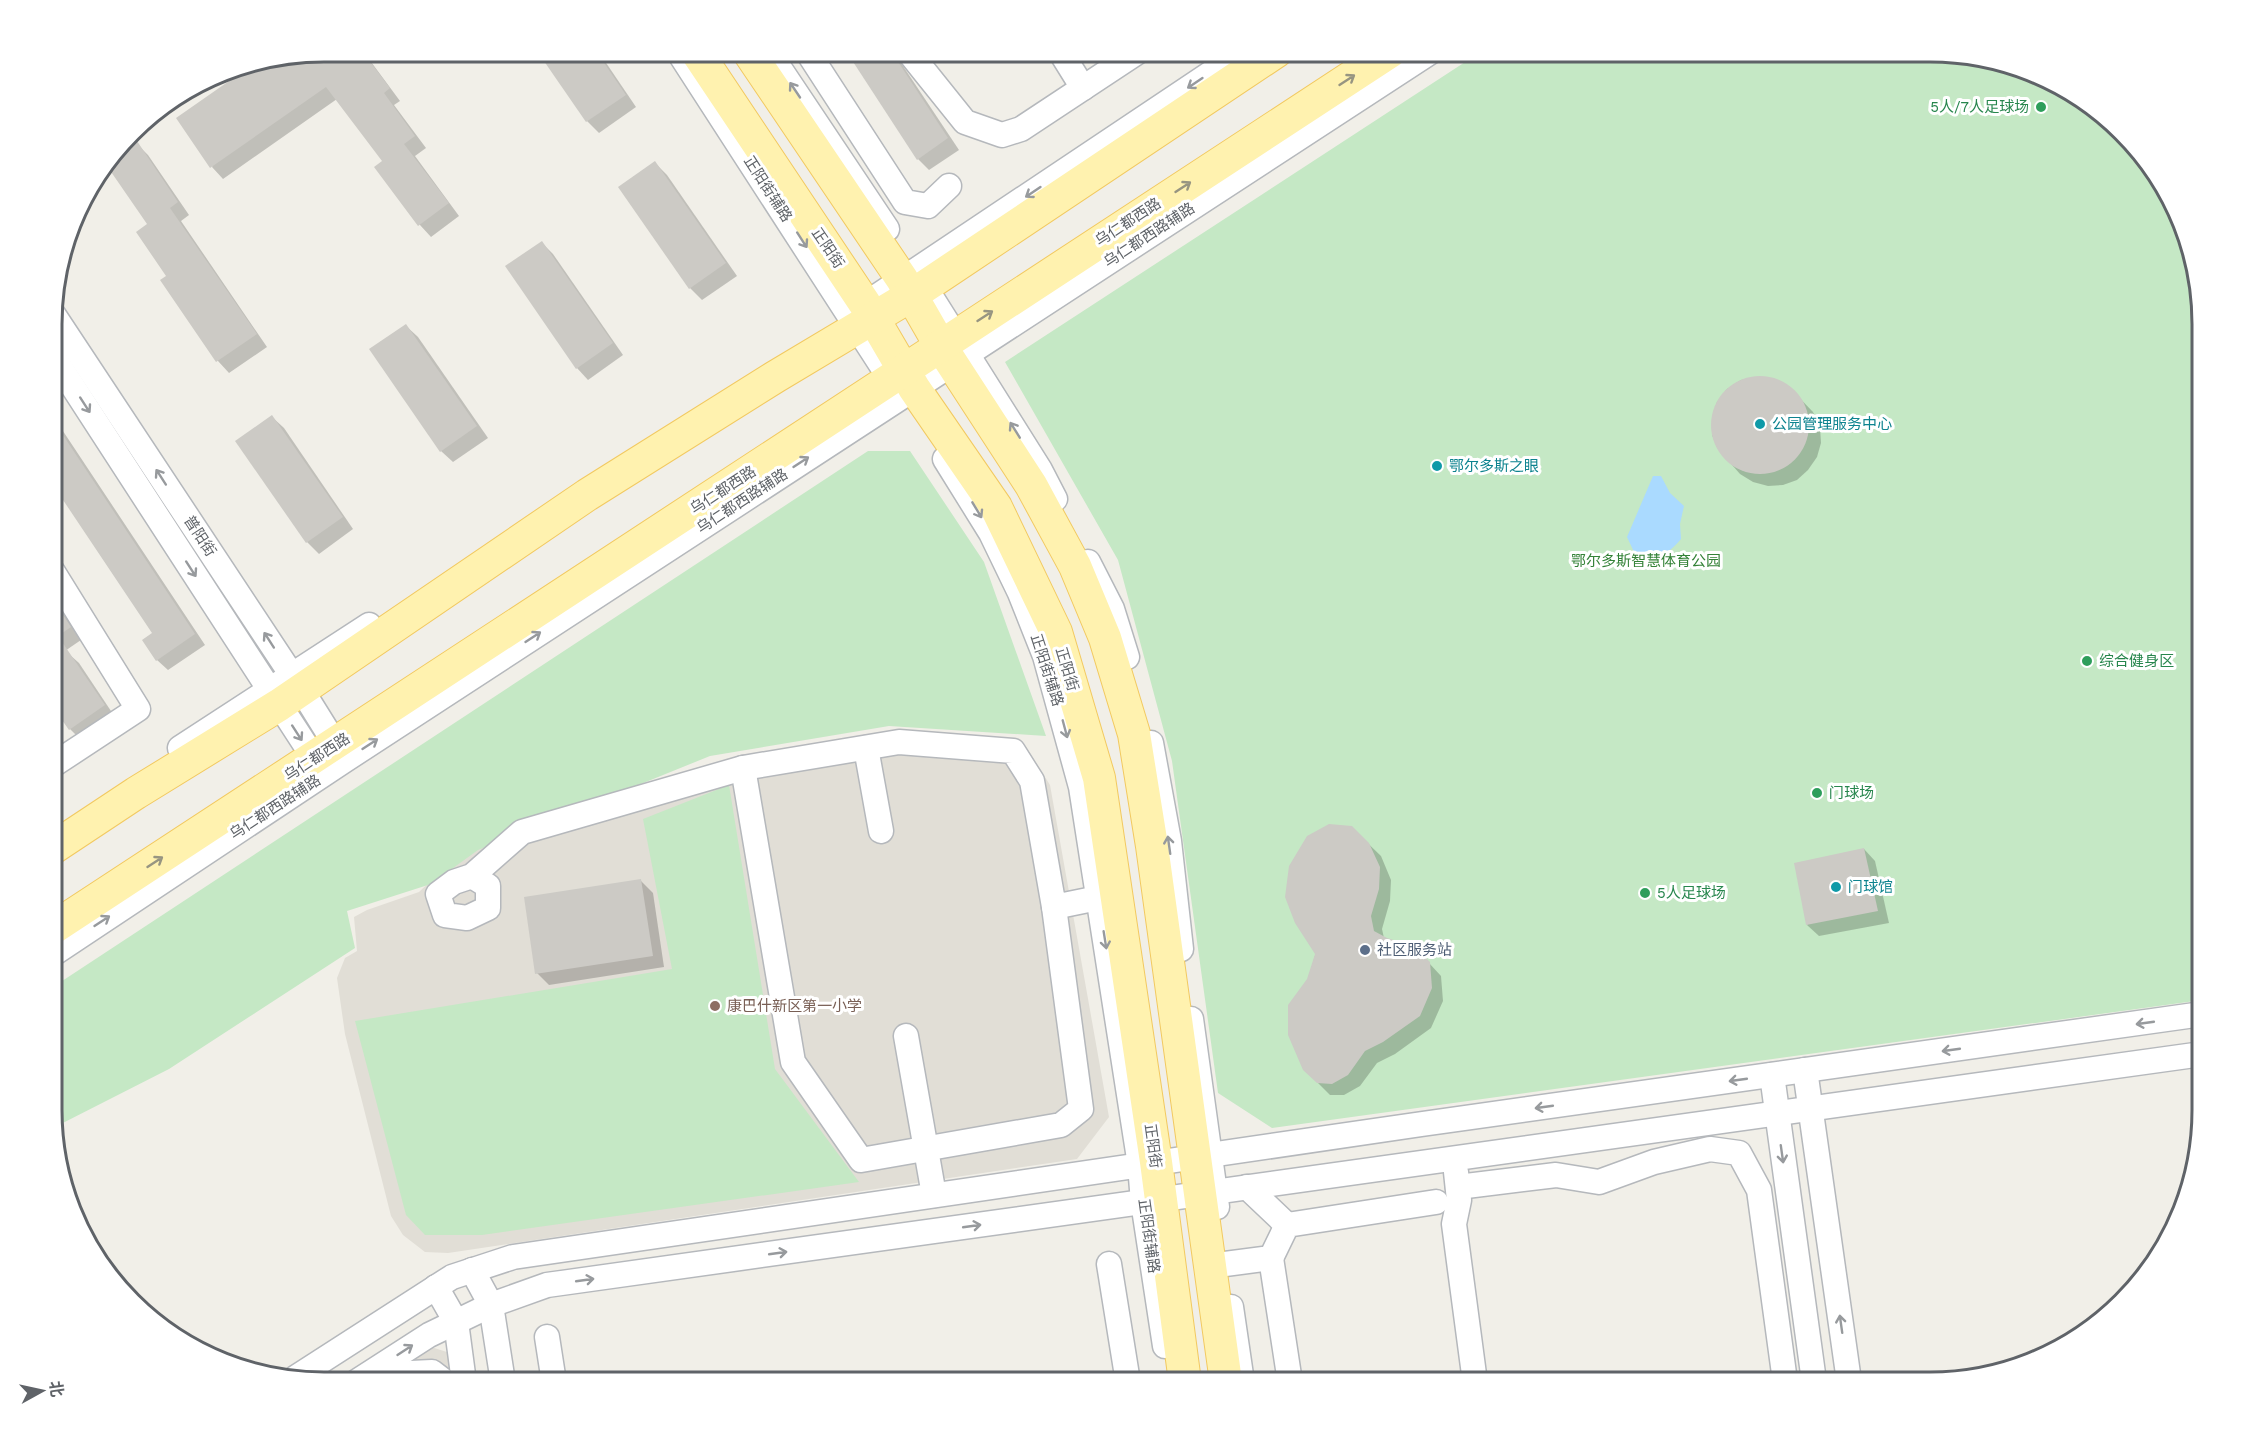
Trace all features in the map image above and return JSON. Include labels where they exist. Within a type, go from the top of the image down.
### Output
[{"type":"main road","name":"正阳街","points":[[703,62],[903,383],[996,507],[1056,632],[1099,778],[1151,1200],[1183,1372]]},
{"type":"main road","points":[[756,62],[914,283],[954,349],[1075,566],[1105,638],[1134,734],[1204,1155],[1225,1372]]},
{"type":"main road","points":[[62,842],[286,690],[861,316],[1260,62]]},
{"type":"main road","name":"乌仁都西路","points":[[62,923],[330,759],[954,349],[1375,62]]},
{"type":"street","name":"正阳街辅路","points":[[686,62],[861,316]]},
{"type":"street","points":[[775,62],[914,283],[1228,62]]},
{"type":"street","points":[[814,62],[905,202],[928,206],[950,186]]},
{"type":"street","points":[[917,62],[965,122],[1002,135],[1021,129],[1122,62]]},
{"type":"street","points":[[1067,62],[1083,88]]},
{"type":"street","name":"乌仁都西路辅路","points":[[954,349],[1414,62]]},
{"type":"street","name":"普阳街","points":[[62,329],[330,759]]},
{"type":"street","name":"普阳街","points":[[62,372],[286,690]]},
{"type":"street","name":"正阳街辅路","points":[[903,383],[991,533],[1020,593],[1041,645],[1081,787],[1098,898],[1148,1163]]},
{"type":"street","points":[[62,587],[138,709],[62,759]]},
{"type":"street","points":[[62,824],[286,690]]},
{"type":"street","points":[[472,876],[522,832],[743,768],[898,742],[1014,751],[1032,781],[1054,907],[1081,1109],[1061,1125],[861,1160],[793,1062],[743,768]]},
{"type":"street","points":[[866,748],[881,831]]},
{"type":"street","name":"乌仁都西路辅路","points":[[62,948],[330,759]]},
{"type":"street","points":[[1054,907],[1098,898]]},
{"type":"street","points":[[306,1371],[452,1277],[513,1257],[1148,1163],[2192,1015]]},
{"type":"street","points":[[906,1036],[934,1195]]},
{"type":"street","points":[[372,1372],[429,1335],[491,1305],[547,1285],[2192,1055]]},
{"type":"street","points":[[1805,1070],[1848,1372]]},
{"type":"street","points":[[1772,1075],[1813,1372]]},
{"type":"street","points":[[1458,1187],[1556,1175],[1599,1182],[1654,1162],[1710,1149],[1739,1153],[1759,1190],[1784,1372]]},
{"type":"street","points":[[1455,1158],[1459,1200],[1454,1224],[1474,1372]]},
{"type":"street","points":[[1246,1187],[1287,1225]]},
{"type":"street","points":[[1208,1192],[1226,1264],[1241,1372]]},
{"type":"street","name":"正阳街辅路","points":[[1151,1200],[1169,1372]]},
{"type":"street","points":[[1287,1225],[1436,1202]]},
{"type":"street","points":[[1287,1225],[1271,1258],[1288,1372]]},
{"type":"street","points":[[1226,1264],[1271,1258]]},
{"type":"street","points":[[1109,1264],[1126,1372]]},
{"type":"street","points":[[472,1270],[491,1305],[501,1372]]},
{"type":"street","points":[[436,1287],[456,1322],[463,1372]]},
{"type":"street","points":[[547,1337],[552,1372]]},
{"type":"shaded area","name":"康巴什新区第一小学","points":[[893,733],[1026,747],[1050,785],[1109,1117],[1077,1159],[448,1253],[425,1252],[403,1235],[391,1216],[345,1034],[337,978],[345,958],[357,951],[354,917],[367,910],[419,892],[440,872],[495,837]]},
{"type":"shaded area","points":[[428,1346],[450,1353],[453,1372],[388,1372]]},
{"type":"green space","name":"鄂尔多斯智慧体育公园","points":[[1465,62],[1948,62],[2015,75],[2062,97],[2116,138],[2148,178],[2173,223],[2184,256],[2190,289],[2192,306],[2192,1001],[1272,1128],[1218,1093],[1172,761],[1118,560],[1005,362]]},
{"type":"green space","points":[[868,451],[910,451],[984,562],[1046,736],[889,726],[710,756],[478,850],[431,884],[347,911],[355,948],[169,1069],[62,1123],[62,981]]},
{"type":"green space","points":[[729,785],[775,1069],[859,1182],[482,1235],[425,1235],[406,1215],[355,1021],[672,969],[643,819]]},
{"type":"water","points":[[1653,476],[1661,476],[1670,493],[1684,506],[1680,524],[1681,539],[1665,553],[1648,556],[1634,552],[1627,537]]},
{"type":"building","points":[[306,62],[370,62],[390,88],[384,93],[415,136],[404,144],[449,203],[418,226],[374,167],[382,161],[326,87],[210,168],[176,118],[236,76],[256,70]]},
{"type":"building","points":[[545,62],[604,62],[626,95],[586,122]]},
{"type":"building","points":[[853,62],[898,62],[948,138],[917,160]]},
{"type":"building","points":[[137,141],[178,202],[170,208],[257,334],[216,362],[160,280],[166,276],[136,232],[147,224],[111,171]]},
{"type":"building","points":[[655,161],[726,263],[689,289],[618,187]]},
{"type":"building","points":[[542,241],[613,343],[576,369],[505,266]]},
{"type":"building","points":[[406,324],[477,426],[440,452],[369,349]]},
{"type":"building","name":"公园管理服务中心","points":[[1750,376],[1770,376],[1795,390],[1806,406],[1809,425],[1806,444],[1795,460],[1770,474],[1750,474],[1733,466],[1719,452],[1711,435],[1711,415],[1719,398],[1733,384]]},
{"type":"building","points":[[272,415],[343,517],[306,543],[235,441]]},
{"type":"building","points":[[62,434],[195,634],[156,661],[142,640],[152,633],[62,498]]},
{"type":"building","points":[[62,614],[71,627],[62,633]]},
{"type":"building","points":[[62,642],[105,705],[69,730],[62,720]]},
{"type":"building","name":"社区服务站","points":[[1329,824],[1352,826],[1369,843],[1380,867],[1379,889],[1371,916],[1374,931],[1387,938],[1413,946],[1430,962],[1432,988],[1420,1016],[1383,1042],[1365,1051],[1348,1075],[1332,1084],[1317,1083],[1303,1070],[1288,1035],[1288,1005],[1307,979],[1315,954],[1295,923],[1285,897],[1289,866],[1307,836]]},
{"type":"building","name":"门球馆","points":[[1864,848],[1878,911],[1806,925],[1794,863]]},
{"type":"building","points":[[641,879],[653,956],[535,974],[524,897]]},
{"type":"place","name":"5人/7人足球场","points":[[2041,107]]},
{"type":"place","name":"公园管理服务中心","points":[[1760,424]]},
{"type":"place","name":"鄂尔多斯之眼","points":[[1437,466]]},
{"type":"place","name":"综合健身区","points":[[2087,661]]},
{"type":"place","name":"门球场","points":[[1817,793]]},
{"type":"place","name":"门球馆","points":[[1836,887]]},
{"type":"place","name":"5人足球场","points":[[1645,893]]},
{"type":"place","name":"社区服务站","points":[[1365,950]]},
{"type":"place","name":"康巴什新区第一小学","points":[[715,1006]]}]
